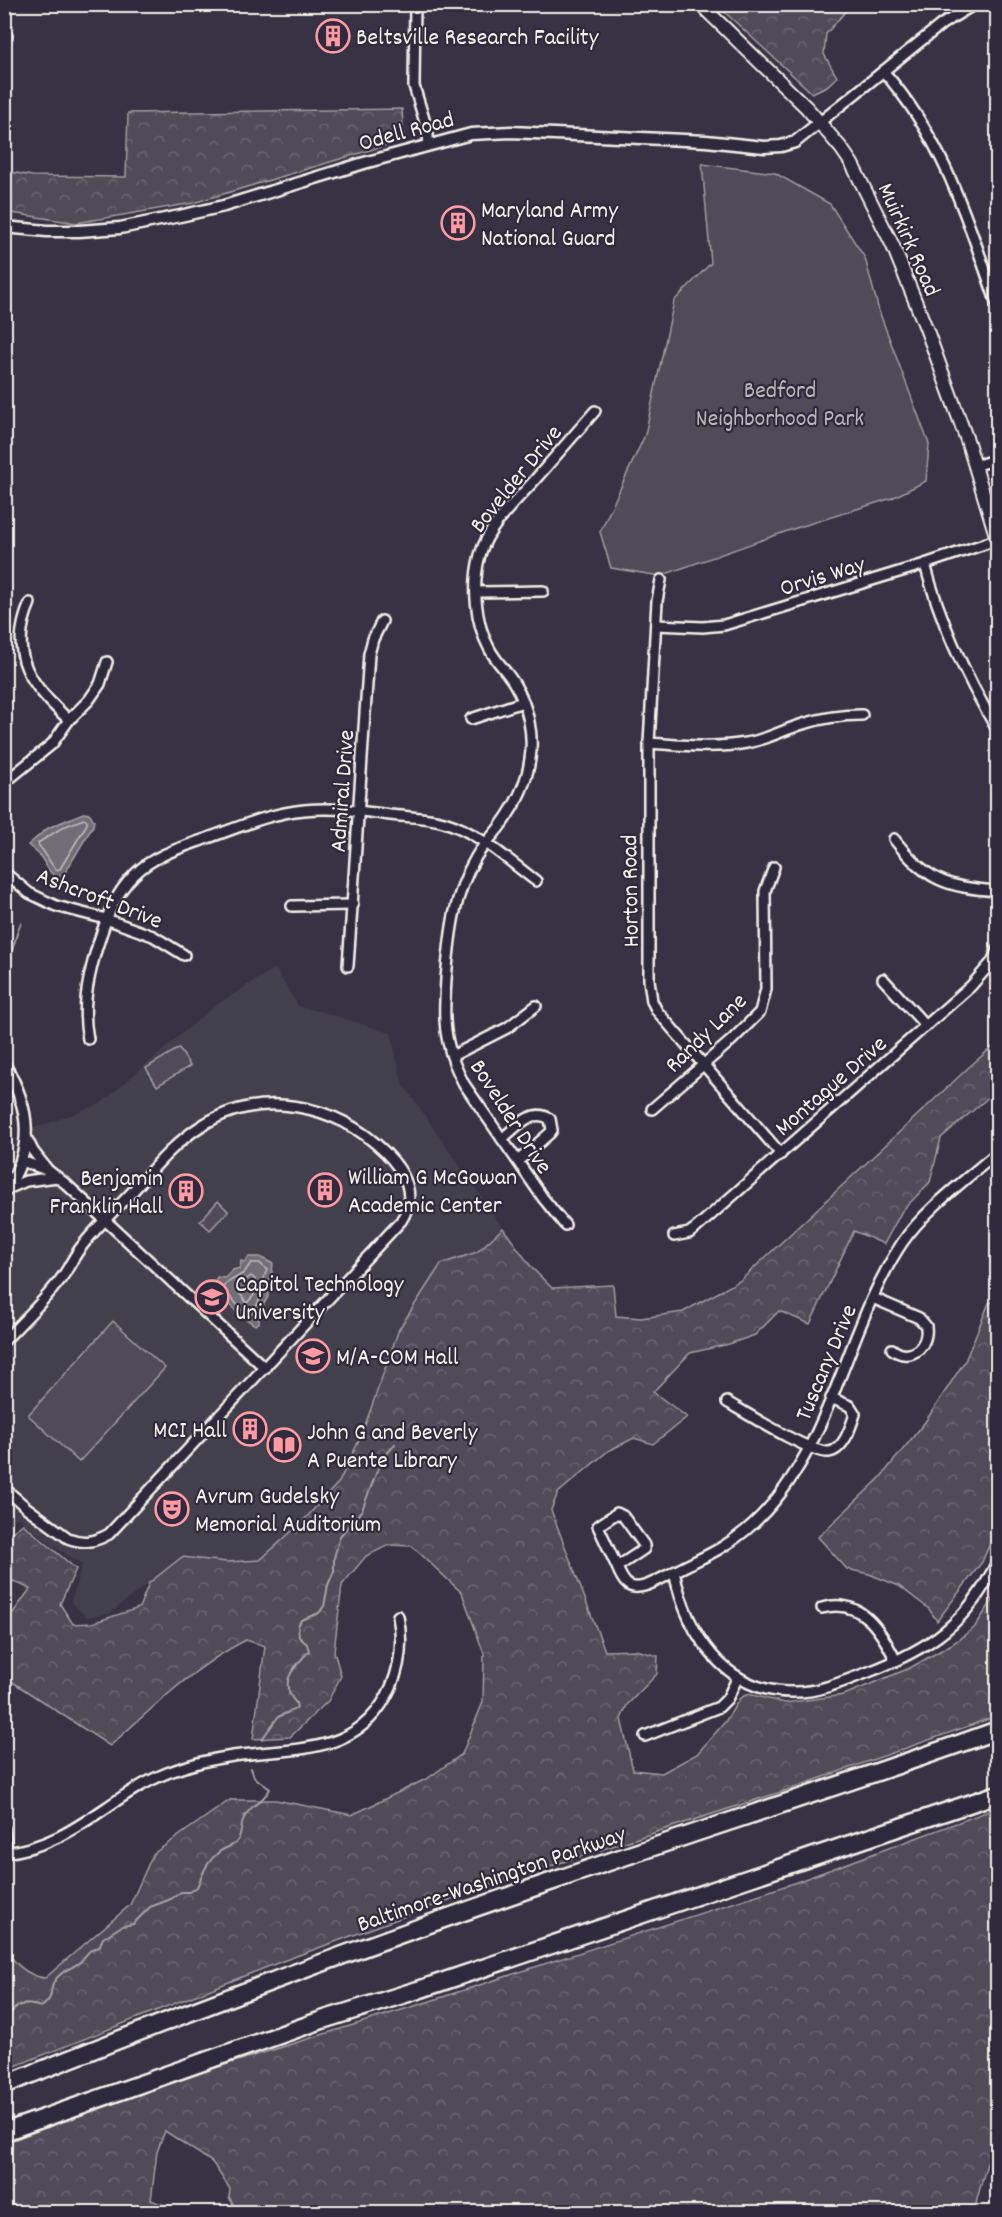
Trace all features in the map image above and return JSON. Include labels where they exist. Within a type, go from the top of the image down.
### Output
[{"type":"highway","name":"Baltimore-Washington Parkway","points":[[4,2085],[207,2005],[395,1935],[998,1730]]},
{"type":"highway","points":[[4,2132],[322,2020],[418,1990],[998,1794]]},
{"type":"main road","name":"Muirkirk Road","points":[[700,4],[819,122],[852,164],[893,246],[926,328],[968,443],[997,541]]},
{"type":"street","points":[[415,4],[414,86],[428,129],[429,144]]},
{"type":"street","points":[[819,122],[942,24],[975,4]]},
{"type":"street","points":[[883,71],[906,98],[942,157],[998,307]]},
{"type":"street","name":"Odell Road","points":[[4,227],[47,231],[120,228],[224,206],[429,144],[471,134],[511,132],[706,141],[764,147],[795,142],[819,122]]},
{"type":"street","name":"Bovelder Drive","points":[[565,1225],[464,1084],[452,1056],[446,1027],[445,1003],[450,926],[462,885],[477,855],[512,809],[528,771],[531,738],[523,702],[516,685],[485,640],[476,592],[480,555],[491,532],[511,506],[595,411]]},
{"type":"street","points":[[974,466],[998,459]]},
{"type":"street","name":"Orvis Way","points":[[656,625],[724,625],[997,541]]},
{"type":"street","points":[[926,564],[930,583],[954,646],[998,731]]},
{"type":"street","name":"Horton Road","points":[[661,580],[649,743],[650,991],[657,1011],[781,1154]]},
{"type":"street","points":[[476,592],[543,591]]},
{"type":"street","points":[[30,603],[21,634],[22,657],[25,666],[38,689],[69,720]]},
{"type":"street","name":"Admiral Drive","points":[[348,966],[369,654],[381,621]]},
{"type":"street","points":[[4,783],[52,744],[69,720],[96,691],[103,678],[107,662]]},
{"type":"street","points":[[471,719],[523,702]]},
{"type":"street","points":[[649,743],[696,745],[745,743],[765,739],[801,724],[825,718],[862,715]]},
{"type":"street","points":[[88,1039],[85,1025],[87,990],[106,919],[117,896],[136,873],[148,863],[171,852],[286,813],[324,809],[358,811],[443,822],[464,830],[536,881]]},
{"type":"street","points":[[894,839],[915,865],[934,879],[961,887],[998,891]]},
{"type":"street","name":"Randy Lane","points":[[652,1109],[703,1066],[760,1011],[766,989],[765,891],[774,867]]},
{"type":"street","name":"Ashcroft Drive","points":[[4,872],[28,893],[56,906],[106,919],[162,941],[184,955]]},
{"type":"street","points":[[292,906],[353,906]]},
{"type":"street","name":"Montague Drive","points":[[674,1236],[689,1233],[696,1228],[926,1026],[984,973],[998,948]]},
{"type":"street","points":[[883,979],[926,1026]]},
{"type":"street","points":[[452,1056],[507,1028],[536,1006]]},
{"type":"street","points":[[4,1064],[14,1081],[26,1119],[22,1161],[6,1191]]},
{"type":"street","points":[[4,1341],[57,1284],[82,1246],[105,1220],[185,1138],[202,1125],[237,1110],[274,1105],[302,1107],[325,1113],[351,1125],[378,1146],[402,1173],[409,1194],[408,1210],[401,1221],[116,1529],[101,1539],[84,1542],[68,1538],[4,1488]]},
{"type":"street","points":[[502,1139],[535,1115],[544,1115],[550,1119],[552,1130],[550,1133],[518,1161]]},
{"type":"street","points":[[26,1137],[33,1151],[49,1171]]},
{"type":"street","name":"Tuscany Drive","points":[[617,1567],[625,1583],[632,1587],[640,1587],[712,1555],[753,1524],[785,1487],[809,1447],[891,1260],[913,1228],[998,1152]]},
{"type":"street","points":[[22,1161],[49,1171],[58,1177],[265,1368]]},
{"type":"street","points":[[6,1191],[26,1180],[58,1177]]},
{"type":"street","points":[[873,1298],[919,1318],[926,1326],[921,1347],[911,1354],[904,1356],[892,1349]]},
{"type":"street","points":[[727,1402],[809,1447],[829,1452],[835,1449],[850,1428],[855,1414],[854,1409],[844,1402],[831,1398]]},
{"type":"street","points":[[618,1513],[623,1516],[644,1545],[644,1549],[617,1567],[598,1526],[618,1513]]},
{"type":"street","points":[[674,1572],[681,1597],[702,1642],[719,1664],[738,1677],[765,1689],[797,1692],[836,1684],[896,1660],[933,1641],[955,1623],[979,1595],[998,1560]]},
{"type":"street","points":[[822,1608],[839,1604],[855,1608],[880,1632],[896,1660]]},
{"type":"street","points":[[4,1829],[6,1853],[25,1850],[56,1840],[81,1826],[133,1790],[183,1767],[233,1756],[324,1746],[350,1734],[363,1724],[381,1704],[394,1680],[401,1654],[401,1629],[398,1616]]},
{"type":"street","points":[[645,1736],[719,1707],[727,1699],[738,1677]]},
{"type":"shaded area","name":"Capitol Technology University","points":[[275,968],[299,1007],[320,1011],[391,1033],[402,1082],[503,1228],[477,1252],[440,1264],[339,1482],[302,1522],[261,1560],[227,1562],[182,1557],[109,1614],[86,1617],[71,1602],[82,1564],[54,1547],[17,1517],[5,1532],[5,1208],[27,1159],[32,1129],[100,1104],[213,1007]]},
{"type":"green space","points":[[717,5],[851,5],[826,34],[824,54],[837,77],[827,86],[812,93]]},
{"type":"green space","points":[[402,109],[404,140],[193,203],[76,223],[5,212],[5,171],[32,176],[126,177],[128,113]]},
{"type":"green space","name":"Bedford Neighborhood Park","points":[[702,164],[775,173],[830,204],[865,258],[879,311],[929,444],[926,481],[892,498],[793,529],[660,576],[611,568],[600,532],[645,435],[674,301],[711,263]]},
{"type":"green space","points":[[997,1043],[997,1090],[941,1138],[930,1182],[902,1211],[884,1244],[854,1231],[810,1324],[779,1311],[755,1335],[690,1353],[653,1392],[687,1417],[653,1444],[634,1438],[608,1451],[558,1493],[551,1510],[605,1651],[636,1650],[658,1656],[657,1674],[627,1705],[621,1719],[633,1770],[662,1773],[697,1754],[725,1722],[740,1698],[748,1694],[785,1703],[844,1695],[910,1668],[952,1644],[974,1628],[997,1594],[997,1716],[787,1790],[482,1888],[280,1962],[5,2070],[5,1944],[20,1967],[38,1977],[45,1978],[130,1905],[153,1854],[230,1800],[276,1800],[352,1815],[428,1778],[462,1754],[483,1702],[484,1654],[462,1593],[412,1546],[389,1545],[366,1556],[342,1585],[334,1651],[341,1676],[328,1701],[290,1737],[253,1739],[265,1646],[246,1640],[227,1650],[192,1675],[110,1746],[5,1677],[5,1624],[30,1589],[5,1577],[5,1537],[23,1524],[76,1569],[60,1604],[73,1624],[92,1623],[139,1608],[149,1583],[182,1557],[227,1562],[260,1560],[302,1522],[339,1482],[362,1434],[399,1329],[441,1264],[477,1252],[503,1228],[532,1268],[552,1288],[613,1285],[616,1316],[641,1318],[683,1312],[741,1280]]},
{"type":"green space","points":[[179,1048],[190,1066],[157,1086],[146,1068]]},
{"type":"green space","points":[[218,1201],[228,1211],[210,1230],[200,1221]]},
{"type":"green space","points":[[997,1301],[997,1527],[982,1562],[937,1621],[929,1609],[899,1586],[869,1574],[847,1569],[818,1537],[880,1478],[925,1422],[965,1361],[989,1303]]},
{"type":"green space","points":[[113,1321],[165,1368],[79,1462],[28,1415]]},
{"type":"green space","points":[[997,1808],[997,2128],[975,2212],[225,2212],[236,2209],[229,2197],[230,2189],[212,2162],[165,2131],[157,2152],[151,2200],[180,2212],[5,2212],[5,2143],[166,2083],[421,2004],[791,1884]]},
{"type":"water","points":[[83,813],[90,814],[94,821],[93,826],[62,878],[57,877],[28,845],[48,828]]},
{"type":"water","points":[[249,1257],[260,1257],[273,1264],[268,1297],[259,1312],[259,1323],[255,1325],[238,1314],[225,1298],[217,1298],[214,1291],[218,1287],[214,1282],[217,1277],[225,1278],[233,1270],[240,1268],[241,1261],[244,1262]]},
{"type":"waterway","points":[[4,967],[10,957],[21,923]]},
{"type":"waterway","points":[[262,1739],[278,1717],[297,1708],[290,1695],[288,1682],[293,1669],[309,1651],[307,1644],[299,1637],[298,1626],[301,1620],[319,1613],[324,1606],[328,1585],[334,1571],[334,1558],[340,1536],[362,1510],[381,1461],[395,1444]]},
{"type":"waterway","points":[[4,2026],[10,2014],[18,2006],[27,2004],[41,2007],[46,2003],[58,1976],[80,1962],[90,1951],[99,1947],[103,1938],[122,1926],[133,1924],[150,1907],[197,1887],[211,1860],[221,1851],[236,1843],[245,1816],[270,1789],[254,1777],[251,1768]]},
{"type":"place","name":"Beltsville Research Facility","points":[[333,36]]},
{"type":"place","name":"Maryland Army National Guard","points":[[458,223]]},
{"type":"place","name":"William G McGowan Academic Center","points":[[325,1190]]},
{"type":"place","name":"Benjamin Franklin Hall","points":[[186,1191]]},
{"type":"place","name":"Capitol Technology University","points":[[212,1297]]},
{"type":"place","name":"M/A-COM Hall","points":[[313,1356]]},
{"type":"place","name":"MCI Hall","points":[[250,1429]]},
{"type":"place","name":"John G and Beverly A Puente Library","points":[[284,1445]]},
{"type":"place","name":"Avrum Gudelsky Memorial Auditorium","points":[[172,1509]]}]
